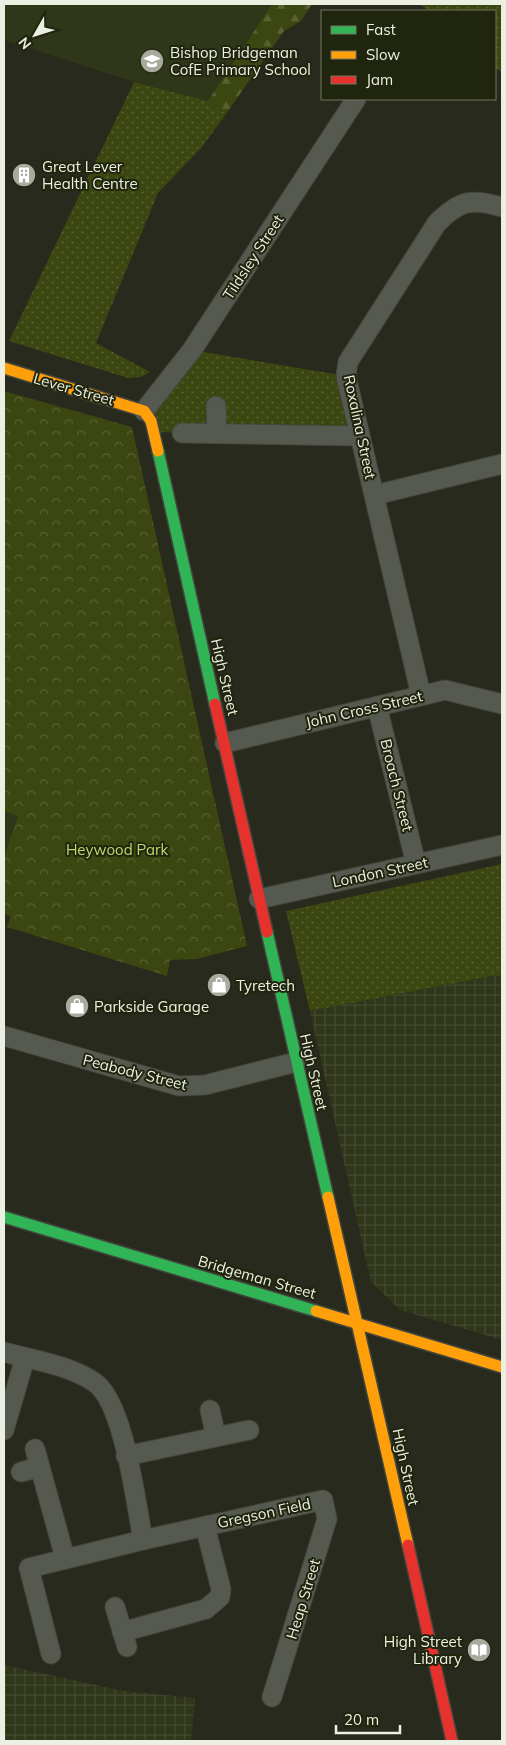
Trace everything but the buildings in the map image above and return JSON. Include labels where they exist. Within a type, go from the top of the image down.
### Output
[{"type":"street","name":"Tildsley Street","points":[[144,411],[192,350],[355,100]]},
{"type":"street","name":"Roxalina Street","points":[[421,695],[346,376],[348,362],[437,223],[451,209],[468,201],[484,202],[502,207]]},
{"type":"street","name":"Lever Street","points":[[4,368],[144,411]]},
{"type":"street","points":[[216,406],[217,434]]},
{"type":"street","name":"High Street","points":[[144,411],[151,420],[154,432],[296,1062],[373,1387],[452,1741]]},
{"type":"street","points":[[182,433],[360,436]]},
{"type":"street","points":[[375,496],[502,464]]},
{"type":"street","name":"John Cross Street","points":[[225,743],[445,690],[502,704]]},
{"type":"street","name":"Broach Street","points":[[377,706],[416,864]]},
{"type":"street","name":"London Street","points":[[259,899],[502,846]]},
{"type":"street","name":"Peabody Street","points":[[4,1036],[179,1086],[205,1085],[296,1062]]},
{"type":"street","name":"Bridgeman Street","points":[[4,1217],[303,1305],[357,1324],[502,1367]]},
{"type":"street","points":[[4,1352],[80,1374],[96,1383],[107,1395],[117,1417],[143,1540]]},
{"type":"street","points":[[4,1430],[25,1358]]},
{"type":"street","points":[[210,1410],[216,1437]]},
{"type":"street","points":[[126,1456],[249,1430]]},
{"type":"street","points":[[22,1472],[38,1458],[65,1558]]},
{"type":"street","name":"Gregson Field","points":[[51,1654],[29,1568],[65,1558],[323,1500]]},
{"type":"street","name":"Heap Street","points":[[272,1696],[327,1519],[323,1500]]},
{"type":"street","name":"Gregson Field","points":[[115,1607],[124,1639],[206,1609],[220,1597],[221,1589],[205,1526]]},
{"type":"shaded area","name":"Bishop Bridgeman CofE Primary School","points":[[4,4],[272,4],[208,101],[134,82],[4,40]]},
{"type":"shaded area","points":[[4,811],[18,815],[4,857]]},
{"type":"shaded area","points":[[502,974],[502,1340],[400,1310],[371,1282],[310,1011]]},
{"type":"shaded area","points":[[4,1665],[124,1691],[195,1698],[191,1741],[4,1741]]},
{"type":"green space","points":[[272,4],[312,4],[301,21],[284,31],[226,114],[208,101]]},
{"type":"green space","points":[[420,4],[502,4],[502,73],[496,68],[496,10],[428,10]]},
{"type":"green space","points":[[134,82],[208,101],[226,114],[202,147],[158,193],[96,343],[150,372],[141,377],[128,378],[9,341]]},
{"type":"green space","points":[[192,350],[346,376],[360,436],[154,432],[144,411]]},
{"type":"green space","name":"Heywood Park","points":[[4,391],[132,427],[247,946],[197,959],[170,960],[167,976],[7,927],[11,916],[4,914],[4,857],[18,816],[4,811]]},
{"type":"green space","points":[[502,864],[502,974],[310,1011],[286,911]]},
{"type":"traffic: fast","points":[[158,451],[215,704]]},
{"type":"traffic: fast","points":[[267,932],[328,1197]]},
{"type":"traffic: fast","points":[[4,1217],[316,1311]]},
{"type":"traffic: slow","points":[[4,368],[144,411],[151,421],[158,451]]},
{"type":"traffic: slow","points":[[328,1197],[408,1545]]},
{"type":"traffic: slow","points":[[316,1311],[502,1367]]},
{"type":"traffic: jam","points":[[215,704],[267,932]]},
{"type":"traffic: jam","points":[[408,1545],[452,1741]]},
{"type":"place","name":"Bishop Bridgeman CofE Primary School","points":[[152,61]]},
{"type":"place","name":"Great Lever Health Centre","points":[[24,175]]},
{"type":"place","name":"Tyretech","points":[[219,985]]},
{"type":"place","name":"Parkside Garage","points":[[77,1006]]},
{"type":"place","name":"High Street Library","points":[[479,1650]]}]
